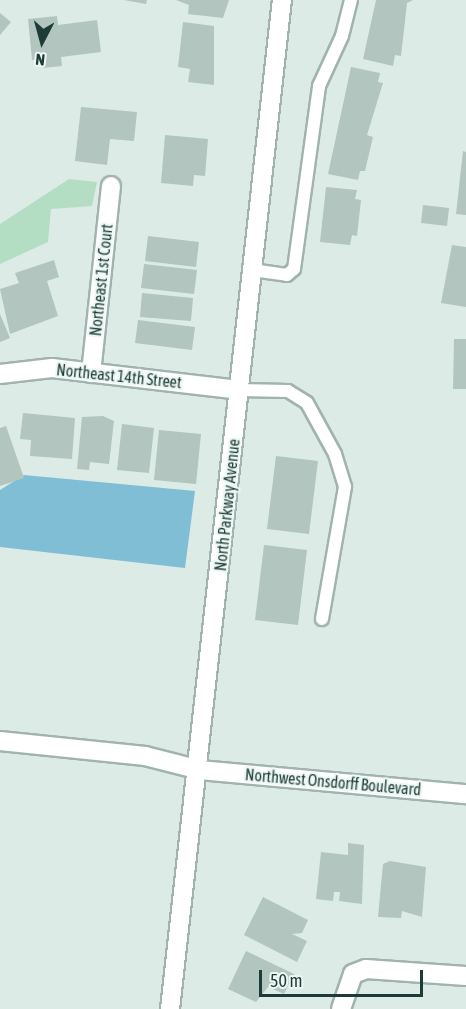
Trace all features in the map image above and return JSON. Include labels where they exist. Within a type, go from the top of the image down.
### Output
[{"type":"street","name":"North Parkway Avenue","points":[[170,1009],[200,770],[282,0]]},
{"type":"street","name":"Northeast 1st Court","points":[[91,373],[111,186]]},
{"type":"street","name":"Northeast 14th Street","points":[[0,374],[24,368],[91,373],[239,390]]},
{"type":"street","name":"Northwest Onsdorff Boulevard","points":[[0,741],[146,756],[200,770],[466,794]]},
{"type":"street","points":[[341,1009],[353,974],[383,968],[466,976]]},
{"type":"lane","points":[[252,270],[287,275],[294,268],[319,86],[342,36],[351,0]]},
{"type":"lane","points":[[239,390],[288,391],[307,403],[335,454],[345,487],[322,619]]},
{"type":"green space","points":[[69,179],[97,182],[92,206],[51,209],[48,242],[0,264],[0,224]]},
{"type":"water","points":[[24,475],[195,491],[185,568],[0,547],[0,490]]},
{"type":"building","points":[[124,0],[147,0],[146,4]]},
{"type":"building","points":[[176,0],[229,0],[223,18],[188,14],[189,5]]},
{"type":"building","points":[[376,0],[413,0],[407,3],[401,56],[395,55],[393,66],[363,59]]},
{"type":"building","points":[[0,13],[11,22],[0,35]]},
{"type":"building","points":[[57,16],[58,25],[97,20],[101,52],[61,57],[62,66],[43,68],[41,59],[32,60],[28,19]]},
{"type":"building","points":[[183,22],[214,26],[214,85],[188,82],[190,69],[178,67]]},
{"type":"building","points":[[351,67],[380,73],[378,82],[383,83],[367,135],[373,137],[365,171],[360,171],[358,180],[328,174]]},
{"type":"building","points":[[81,107],[137,112],[134,141],[110,139],[107,165],[75,161]]},
{"type":"building","points":[[165,135],[208,139],[205,176],[194,175],[193,186],[161,183]]},
{"type":"building","points":[[463,151],[466,152],[466,215],[456,214]]},
{"type":"building","points":[[326,187],[357,190],[355,199],[361,200],[357,236],[352,235],[350,245],[320,242]]},
{"type":"building","points":[[423,205],[449,208],[447,226],[421,223]]},
{"type":"building","points":[[148,236],[199,242],[196,267],[145,261]]},
{"type":"building","points":[[452,245],[466,247],[466,307],[441,303]]},
{"type":"building","points":[[54,260],[59,277],[47,281],[58,316],[10,334],[0,289],[19,283],[15,273]]},
{"type":"building","points":[[144,264],[197,270],[194,294],[141,288]]},
{"type":"building","points":[[142,293],[193,298],[191,321],[140,317]]},
{"type":"building","points":[[0,314],[10,338],[0,342]]},
{"type":"building","points":[[138,320],[195,327],[192,350],[135,343]]},
{"type":"building","points":[[454,339],[466,339],[466,389],[453,389]]},
{"type":"building","points":[[23,413],[75,418],[72,459],[30,456],[31,440],[20,439]]},
{"type":"building","points":[[103,416],[114,421],[109,464],[90,462],[89,470],[77,469],[82,417]]},
{"type":"building","points":[[122,424],[154,428],[149,473],[117,470]]},
{"type":"building","points":[[6,426],[24,478],[0,486],[0,428]]},
{"type":"building","points":[[159,430],[201,434],[196,484],[154,480]]},
{"type":"building","points":[[276,456],[318,461],[309,534],[267,529]]},
{"type":"building","points":[[264,545],[307,550],[298,625],[255,620]]},
{"type":"building","points":[[348,843],[364,845],[362,904],[339,901],[340,892],[334,892],[333,901],[316,899],[321,852],[348,855]]},
{"type":"building","points":[[390,861],[426,867],[422,917],[402,911],[401,918],[378,917],[383,864]]},
{"type":"building","points":[[263,897],[308,920],[302,933],[292,934],[307,941],[297,962],[244,935]]},
{"type":"building","points":[[246,951],[294,974],[284,994],[268,987],[256,1002],[228,989]]}]
